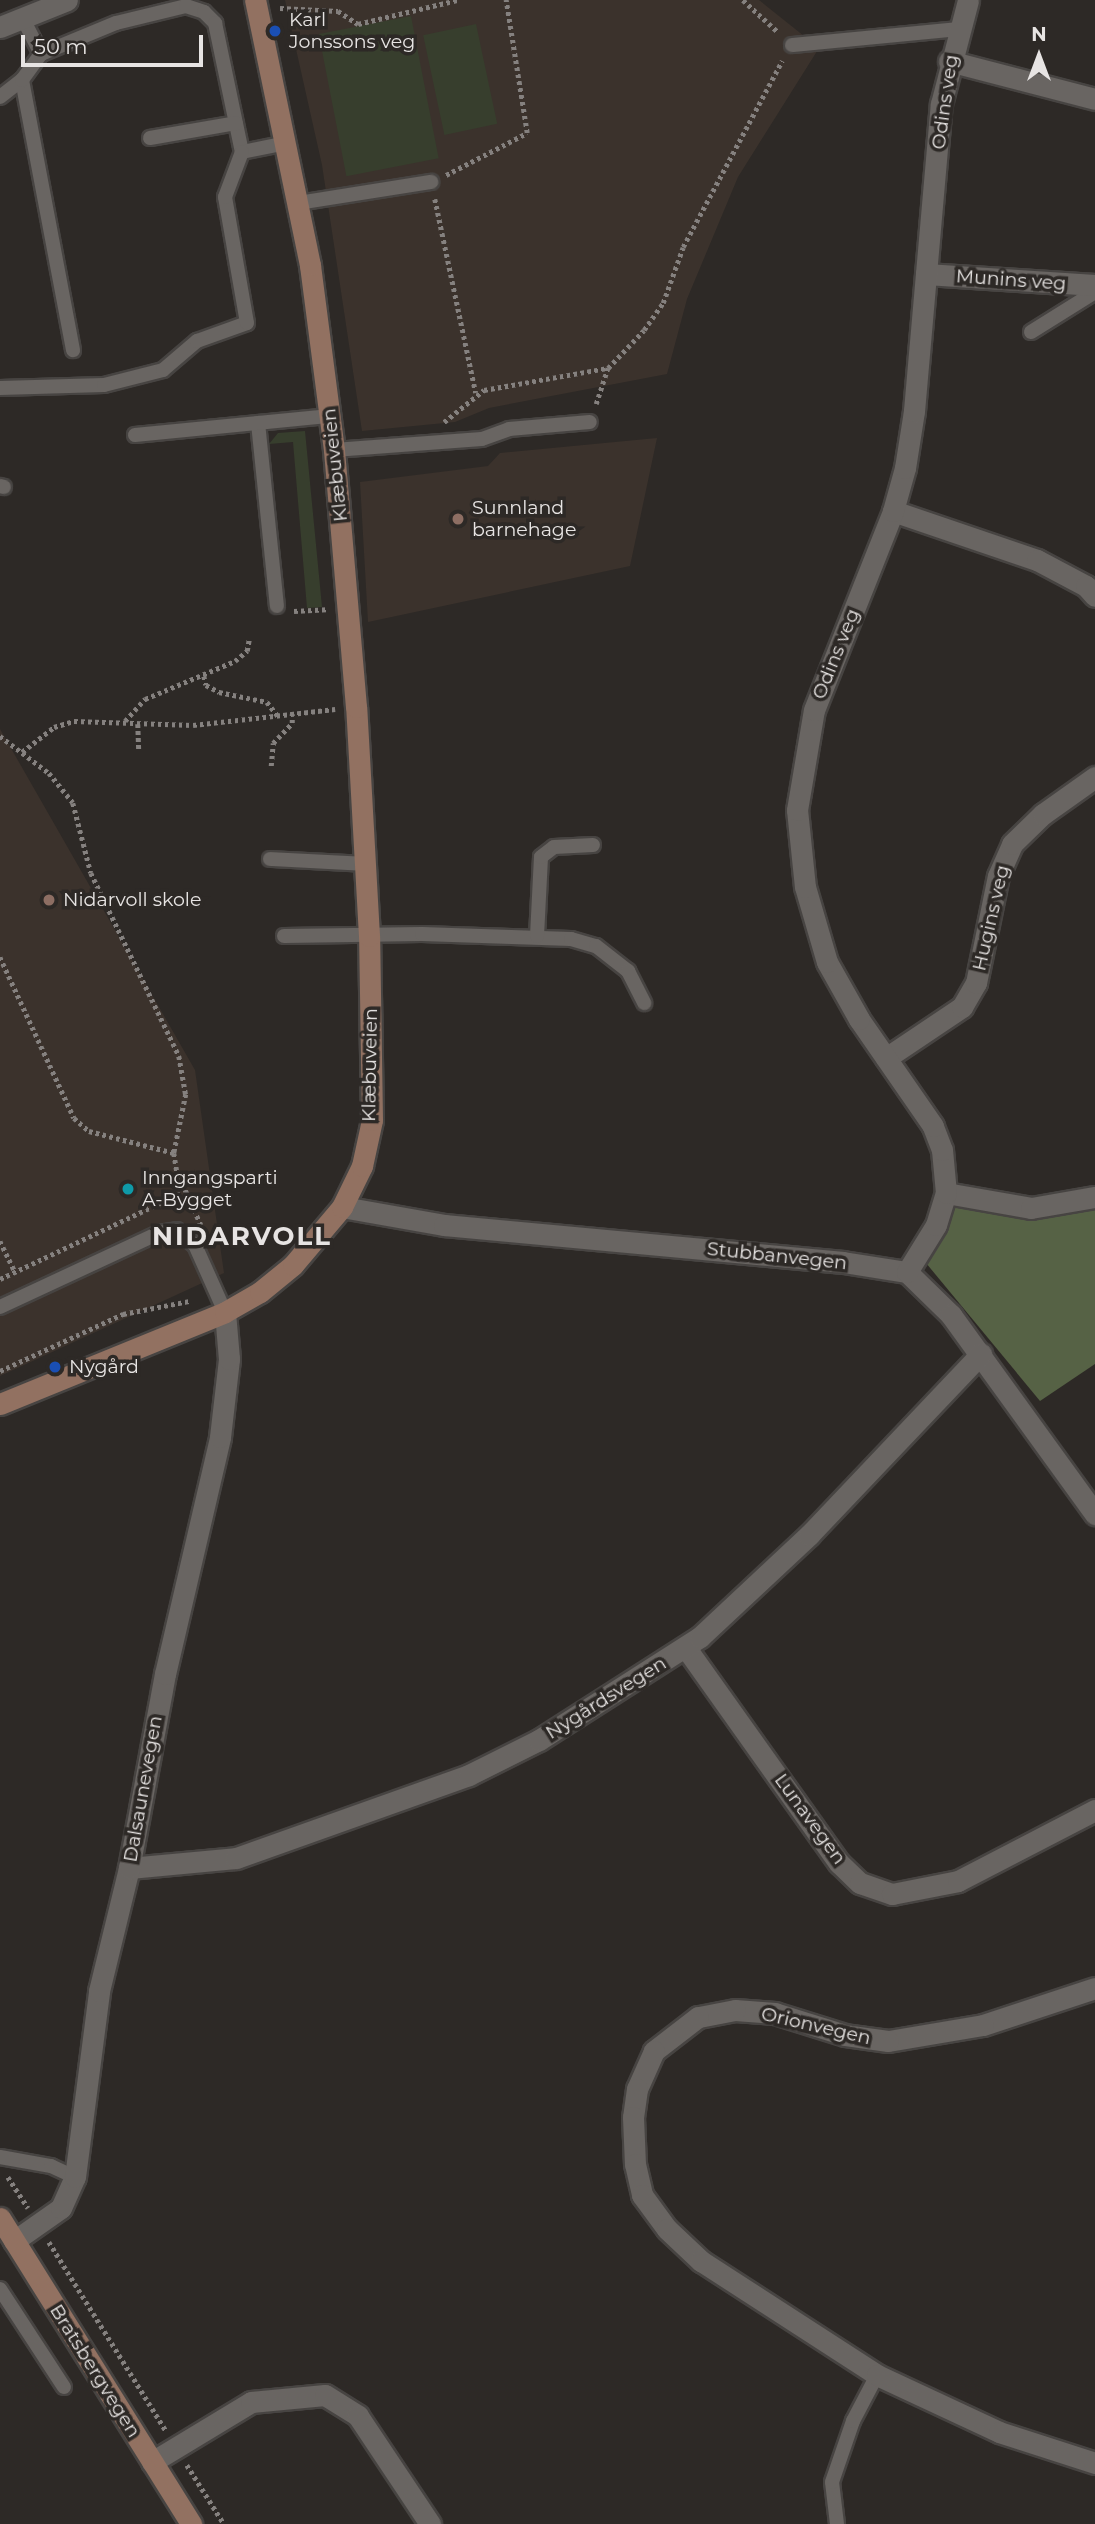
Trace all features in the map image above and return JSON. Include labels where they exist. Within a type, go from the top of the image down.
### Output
[{"type":"street","points":[[0,27],[67,0]]},
{"type":"street","name":"Klæbuveien","points":[[0,1404],[222,1303],[260,1292],[293,1265],[342,1207],[362,1166],[372,1120],[365,864],[349,603],[334,450],[298,202],[255,0]]},
{"type":"street","name":"Odins veg","points":[[907,1272],[936,1225],[946,1193],[942,1150],[933,1126],[827,962],[805,887],[797,810],[814,709],[893,511],[914,411],[941,104],[957,29],[968,0]]},
{"type":"street","points":[[949,61],[1095,99]]},
{"type":"street","name":"Munins veg","points":[[926,274],[1095,285]]},
{"type":"street","points":[[893,511],[1037,561],[1092,588]]},
{"type":"street","name":"Hugins veg","points":[[887,1058],[962,1007],[976,983],[998,876],[1012,844],[1043,814],[1095,777]]},
{"type":"street","points":[[946,1193],[1031,1208],[1095,1197]]},
{"type":"street","name":"Stubbanvegen","points":[[342,1207],[444,1225],[829,1260],[907,1272]]},
{"type":"street","points":[[907,1272],[951,1315],[1095,1514]]},
{"type":"street","name":"Dalsaunevegen","points":[[14,2241],[61,2208],[75,2178],[99,1991],[130,1868],[148,1749],[220,1437],[229,1359],[222,1303]]},
{"type":"street","name":"Nygårdsvegen","points":[[130,1868],[236,1858],[468,1775],[539,1740],[686,1648],[809,1535],[981,1354]]},
{"type":"street","name":"Lunavegen","points":[[686,1648],[839,1863],[860,1883],[892,1895],[958,1881],[1095,1810]]},
{"type":"street","name":"Orionvegen","points":[[1095,1988],[982,2025],[888,2041],[845,2035],[775,2013],[735,2010],[698,2017],[654,2051],[637,2089],[633,2117],[635,2164],[642,2195],[667,2229],[701,2260],[877,2375],[999,2432],[1095,2463]]},
{"type":"street","name":"Bratsbergvegen","points":[[0,2218],[191,2524]]},
{"type":"street","points":[[152,2462],[175,2445],[251,2402],[325,2395],[358,2416],[430,2524]]},
{"type":"lane","points":[[0,97],[22,80],[41,54],[166,8],[186,6],[204,12],[215,23],[242,152],[225,197],[247,323],[197,341],[163,370],[104,385],[0,388]]},
{"type":"lane","points":[[22,17],[41,54]]},
{"type":"lane","points":[[792,45],[957,29]]},
{"type":"lane","points":[[22,80],[73,350]]},
{"type":"lane","points":[[150,138],[236,123]]},
{"type":"lane","points":[[242,152],[287,143]]},
{"type":"lane","points":[[298,202],[432,182]]},
{"type":"lane","points":[[1031,332],[1095,292]]},
{"type":"lane","points":[[135,435],[330,416]]},
{"type":"lane","points":[[334,450],[425,443],[590,422]]},
{"type":"lane","points":[[258,423],[277,606]]},
{"type":"lane","points":[[537,936],[541,856],[554,847],[593,845]]},
{"type":"lane","points":[[270,859],[365,864]]},
{"type":"lane","points":[[284,936],[537,936],[596,946],[628,971],[644,1003]]},
{"type":"lane","points":[[0,1307],[169,1230],[186,1234],[195,1245],[222,1303]]},
{"type":"lane","points":[[0,2157],[51,2166],[75,2178]]},
{"type":"lane","points":[[0,2289],[64,2387]]},
{"type":"lane","points":[[837,2524],[832,2482],[853,2421],[877,2375]]},
{"type":"path","points":[[276,8],[338,11],[358,24],[457,0]]},
{"type":"path","points":[[476,393],[432,182],[527,133],[506,0]]},
{"type":"path","points":[[590,422],[608,368],[663,303],[683,247],[792,45],[743,0]]},
{"type":"path","points":[[425,443],[434,429],[476,393],[608,368]]},
{"type":"path","points":[[277,606],[296,612],[331,608]]},
{"type":"path","points":[[125,721],[134,706],[145,699],[235,661],[247,651],[249,640]]},
{"type":"path","points":[[204,676],[206,685],[219,692],[267,702],[278,716]]},
{"type":"path","points":[[22,752],[54,727],[97,719],[138,724],[193,725],[338,708]]},
{"type":"path","points":[[271,766],[273,743],[292,723],[292,714]]},
{"type":"path","points":[[138,724],[139,751]]},
{"type":"path","points":[[0,736],[65,789],[73,803],[91,873],[179,1056],[186,1094],[174,1153],[185,1191],[207,1237]]},
{"type":"path","points":[[0,957],[74,1118],[89,1131],[174,1153]]},
{"type":"path","points":[[0,1279],[185,1191]]},
{"type":"path","points":[[0,1241],[15,1272]]},
{"type":"path","points":[[0,1371],[123,1314],[222,1303]]},
{"type":"path","points":[[6,2174],[224,2524]]},
{"type":"shaded area","points":[[285,0],[759,0],[819,48],[738,177],[687,299],[667,374],[489,408],[455,422],[362,431],[322,165]]},
{"type":"shaded area","points":[[657,438],[630,566],[368,622],[360,482],[488,466],[500,453]]},
{"type":"shaded area","name":"Nidarvoll skole","points":[[0,729],[195,1070],[224,1273],[0,1376]]},
{"type":"green space","points":[[411,16],[439,158],[346,176],[319,34]]},
{"type":"green space","points":[[476,24],[497,124],[444,135],[423,35]]},
{"type":"green space","points":[[305,431],[322,607],[307,608],[293,442],[269,444],[278,433]]},
{"type":"green space","points":[[959,1199],[1095,1200],[1095,1364],[1040,1401],[926,1263]]},
{"type":"place","name":"Karl Jonssons veg","points":[[275,31]]},
{"type":"place","name":"Sunnland barnehage","points":[[458,519]]},
{"type":"place","name":"Nidarvoll skole","points":[[49,900]]},
{"type":"place","name":"Inngangsparti A-Bygget","points":[[128,1189]]},
{"type":"place","name":"Nygård","points":[[55,1367]]},
{"type":"district","name":"NIDARVOLL","points":[[242,1237]]}]
